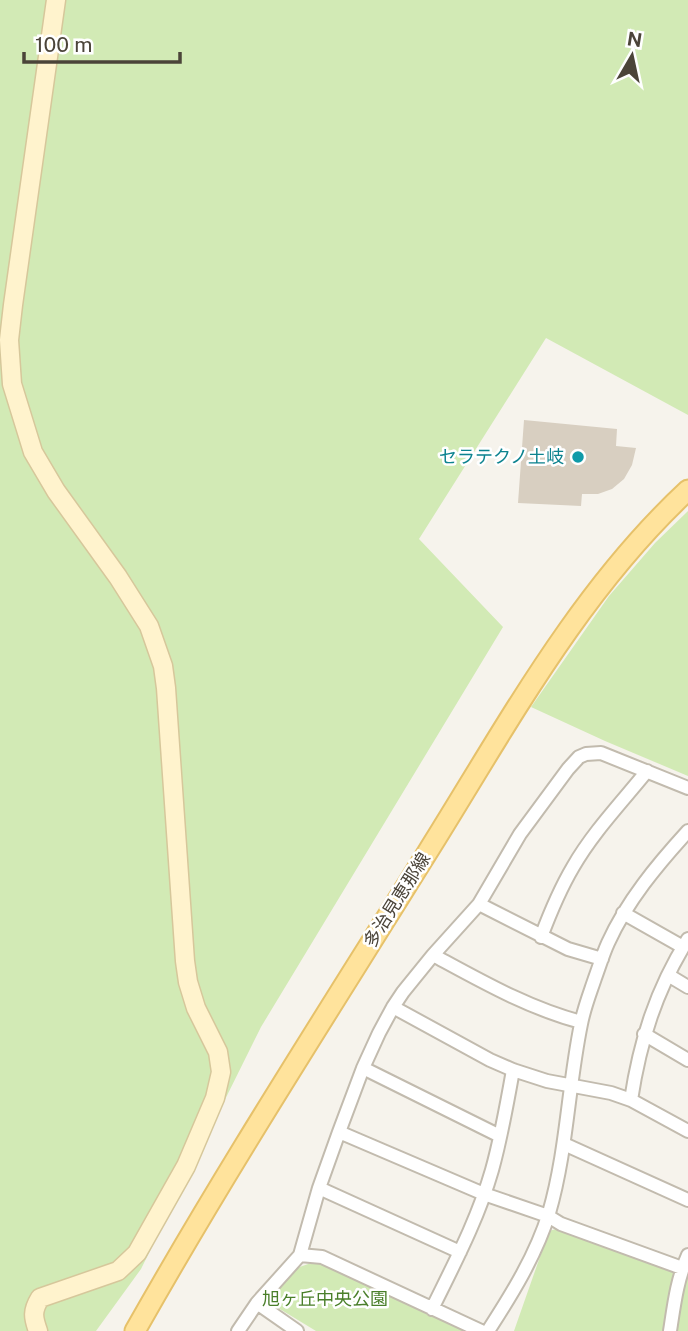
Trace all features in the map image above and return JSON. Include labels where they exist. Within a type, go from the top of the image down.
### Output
[{"type":"main road","name":"多治見恵那線","points":[[135,1331],[261,1115],[572,622],[645,532],[688,490]]},
{"type":"street","points":[[38,1331],[34,1319],[35,1307],[40,1298],[118,1270],[137,1253],[186,1166],[215,1098],[221,1072],[218,1052],[196,1008],[185,961],[166,688],[158,648],[149,626],[56,491],[33,452],[6,387],[13,305],[56,0]]},
{"type":"street","points":[[238,1331],[257,1303],[300,1255],[319,1188],[363,1068],[393,1007],[433,955],[479,904],[520,834],[568,769],[579,757],[601,754],[688,788]]},
{"type":"street","points":[[541,937],[551,910],[578,858],[647,772]]},
{"type":"street","points":[[488,1331],[528,1264],[548,1216],[558,1180],[581,1022],[607,944],[624,913],[655,869],[688,831]]},
{"type":"street","points":[[479,904],[541,937],[568,949],[602,959]]},
{"type":"street","points":[[624,913],[685,943],[654,1004],[637,1061],[631,1100]]},
{"type":"street","points":[[433,955],[509,996],[557,1016],[581,1022]]},
{"type":"street","points":[[668,975],[688,987]]},
{"type":"street","points":[[393,1007],[513,1070],[547,1081],[611,1093],[631,1100],[688,1130]]},
{"type":"street","points":[[644,1034],[688,1060]]},
{"type":"street","points":[[363,1068],[500,1136]]},
{"type":"street","points":[[432,1309],[460,1252],[493,1168],[513,1070]]},
{"type":"street","points":[[339,1132],[484,1194],[682,1268]]},
{"type":"street","points":[[564,1144],[688,1200]]},
{"type":"street","points":[[319,1188],[460,1252]]},
{"type":"street","points":[[300,1255],[322,1257],[481,1331]]},
{"type":"street","points":[[670,1331],[677,1285],[688,1255]]},
{"type":"street","points":[[257,1303],[297,1331]]},
{"type":"green space","points":[[0,0],[688,0],[688,415],[546,338],[419,539],[503,627],[261,1027],[141,1269],[96,1331],[0,1331]]},
{"type":"green space","points":[[688,511],[688,776],[531,707],[609,596],[655,543]]},
{"type":"green space","points":[[556,1229],[688,1277],[688,1331],[514,1331],[549,1231]]},
{"type":"green space","name":"旭ヶ丘中央公園","points":[[311,1263],[322,1264],[470,1331],[316,1331],[265,1300],[294,1269]]},
{"type":"building","name":"セラテクノ土岐","points":[[524,420],[617,429],[616,446],[636,448],[632,465],[624,479],[612,489],[598,494],[582,494],[581,506],[518,503]]},
{"type":"place","name":"セラテクノ土岐","points":[[578,457]]}]
